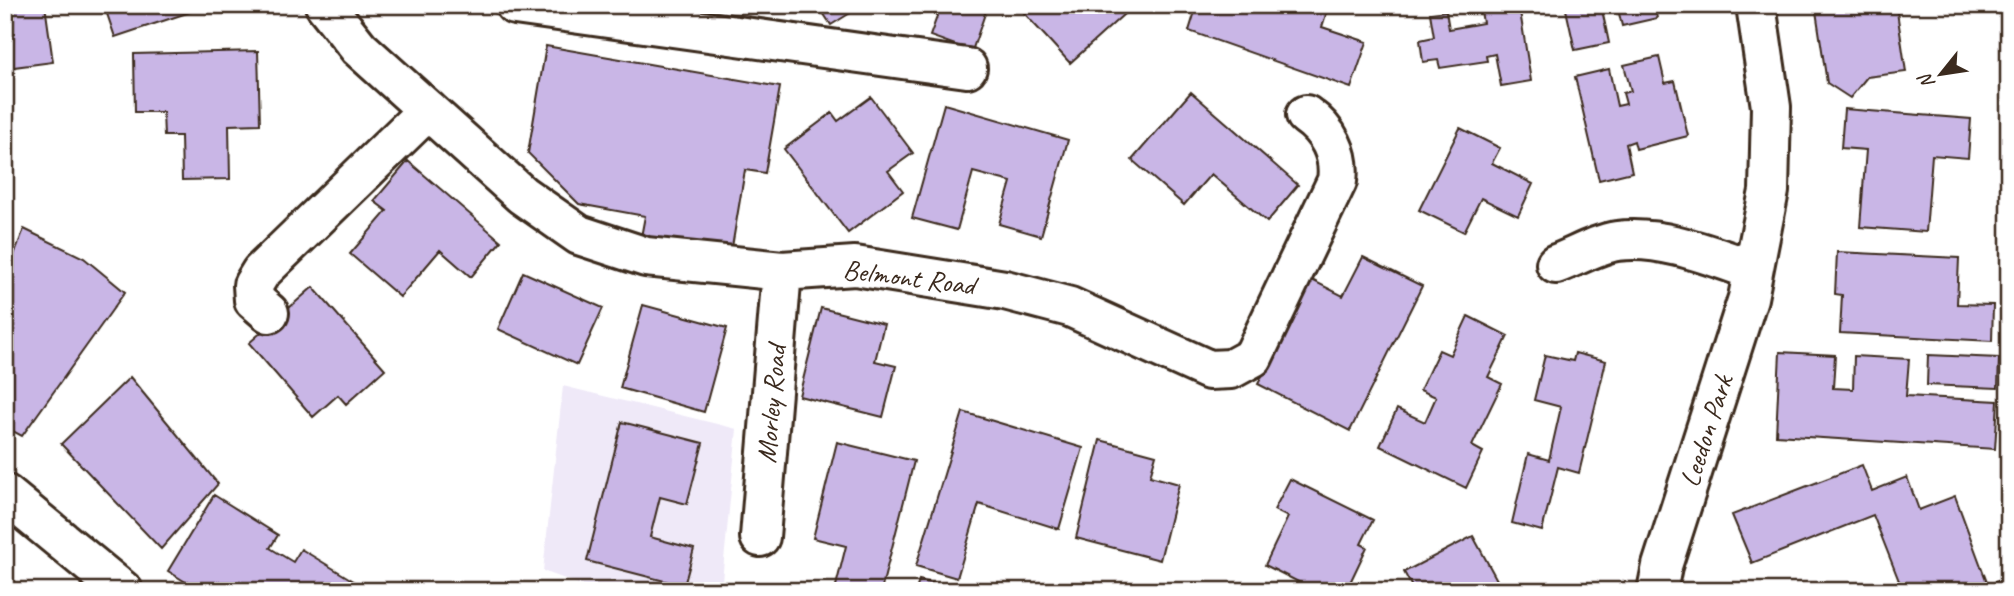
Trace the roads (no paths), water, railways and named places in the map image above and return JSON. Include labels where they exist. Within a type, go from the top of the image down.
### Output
[{"type":"street","name":"Belmont Road","points":[[325,5],[359,48],[522,195],[579,235],[646,257],[782,271],[855,265],[1005,290],[1070,307],[1209,370],[1231,369],[1254,357],[1337,181],[1339,166],[1333,146],[1320,124],[1306,115]]},
{"type":"street","points":[[514,5],[967,68]]},
{"type":"street","name":"Leedon Park","points":[[1657,591],[1662,566],[1748,298],[1769,191],[1771,107],[1756,5]]},
{"type":"street","points":[[269,313],[254,300],[253,285],[261,272],[428,110]]},
{"type":"street","points":[[1556,264],[1615,241],[1641,240],[1696,251],[1754,270]]},
{"type":"street","name":"Morley Road","points":[[760,537],[782,271]]},
{"type":"street","points":[[5,495],[123,591]]}]
